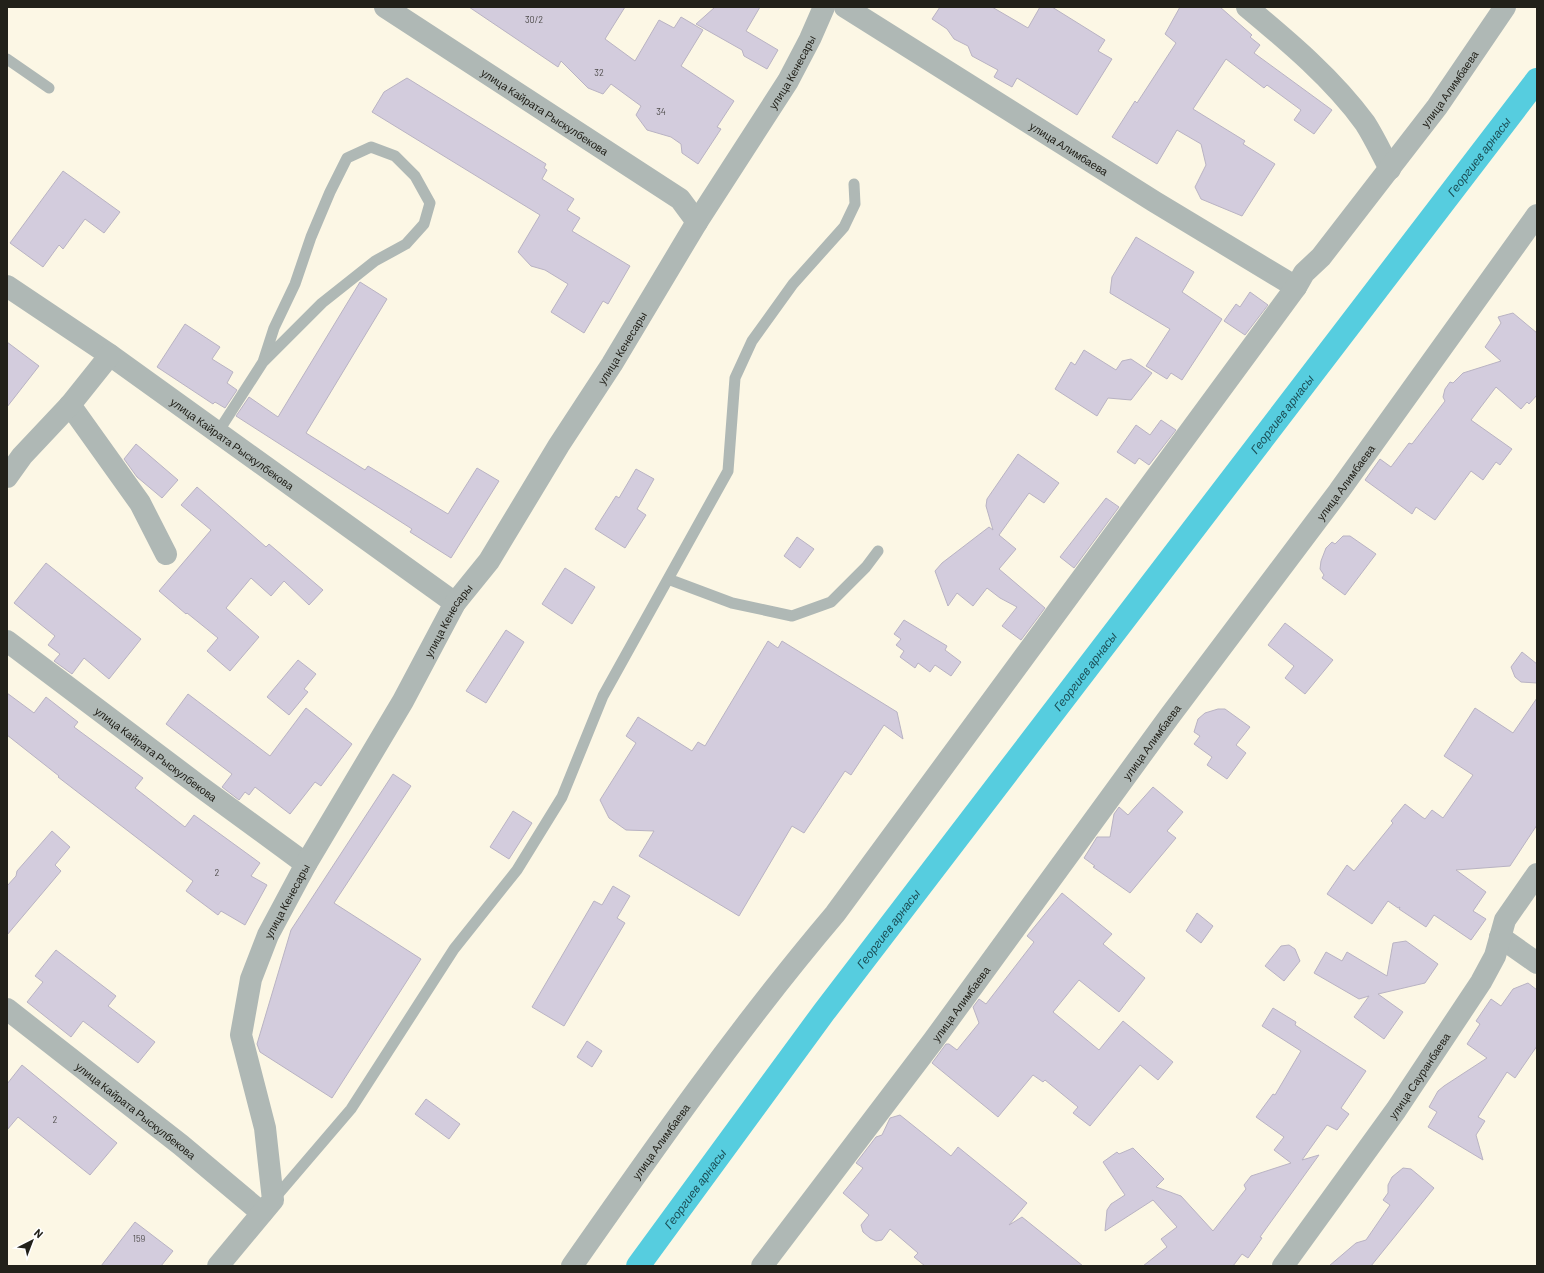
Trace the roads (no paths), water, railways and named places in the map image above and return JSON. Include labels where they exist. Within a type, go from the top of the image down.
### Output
[{"type":"street","name":"улица Кайрата Рыскулбекова","points":[[386,7],[680,199],[697,222]]},
{"type":"street","name":"улица Кенесары","points":[[268,1206],[265,1128],[241,1035],[251,979],[268,935],[306,864],[403,701],[455,603],[489,561],[559,445],[612,364],[697,222],[788,81],[810,39],[824,7]]},
{"type":"street","name":"улица Алимбаева","points":[[845,7],[1155,202],[1296,287]]},
{"type":"street","points":[[1247,7],[1285,40],[1330,83],[1365,124],[1390,169]]},
{"type":"street","name":"улица Алимбаева","points":[[572,1266],[722,1056],[786,971],[835,914],[1296,287],[1304,273],[1321,258],[1437,107],[1505,7]]},
{"type":"street","name":"улица Алимбаева","points":[[762,1266],[933,1041],[1168,717],[1339,491],[1537,216]]},
{"type":"street","name":"улица Кайрата Рыскулбекова","points":[[7,286],[110,355],[455,603]]},
{"type":"street","points":[[7,477],[22,456],[70,405],[110,355]]},
{"type":"street","points":[[70,405],[140,504],[166,554]]},
{"type":"street","name":"улица Кайрата Рыскулбекова","points":[[7,641],[198,785],[306,864]]},
{"type":"street","name":"улица Сауранбаева","points":[[1283,1266],[1396,1110],[1481,982],[1495,956],[1504,920],[1537,874]]},
{"type":"street","points":[[1500,937],[1537,963]]},
{"type":"street","name":"улица Кайрата Рыскулбекова","points":[[7,1010],[181,1145],[268,1206]]},
{"type":"street","points":[[218,1266],[268,1206]]},
{"type":"lane","points":[[7,59],[49,88]]},
{"type":"lane","points":[[218,432],[263,362],[322,303],[375,261],[406,244],[424,224],[430,203],[415,176],[395,156],[371,147],[347,158],[330,192],[311,237],[295,284],[274,328],[263,362]]},
{"type":"lane","points":[[268,1206],[351,1110],[454,949],[517,870],[562,797],[604,696],[728,471],[735,378],[752,341],[793,284],[844,227],[855,204],[854,184]]},
{"type":"lane","points":[[668,579],[732,603],[792,616],[831,602],[866,567],[878,551]]},
{"type":"waterway","name":"Георгиев арнасы","points":[[638,1266],[824,1012],[1537,80]]}]
